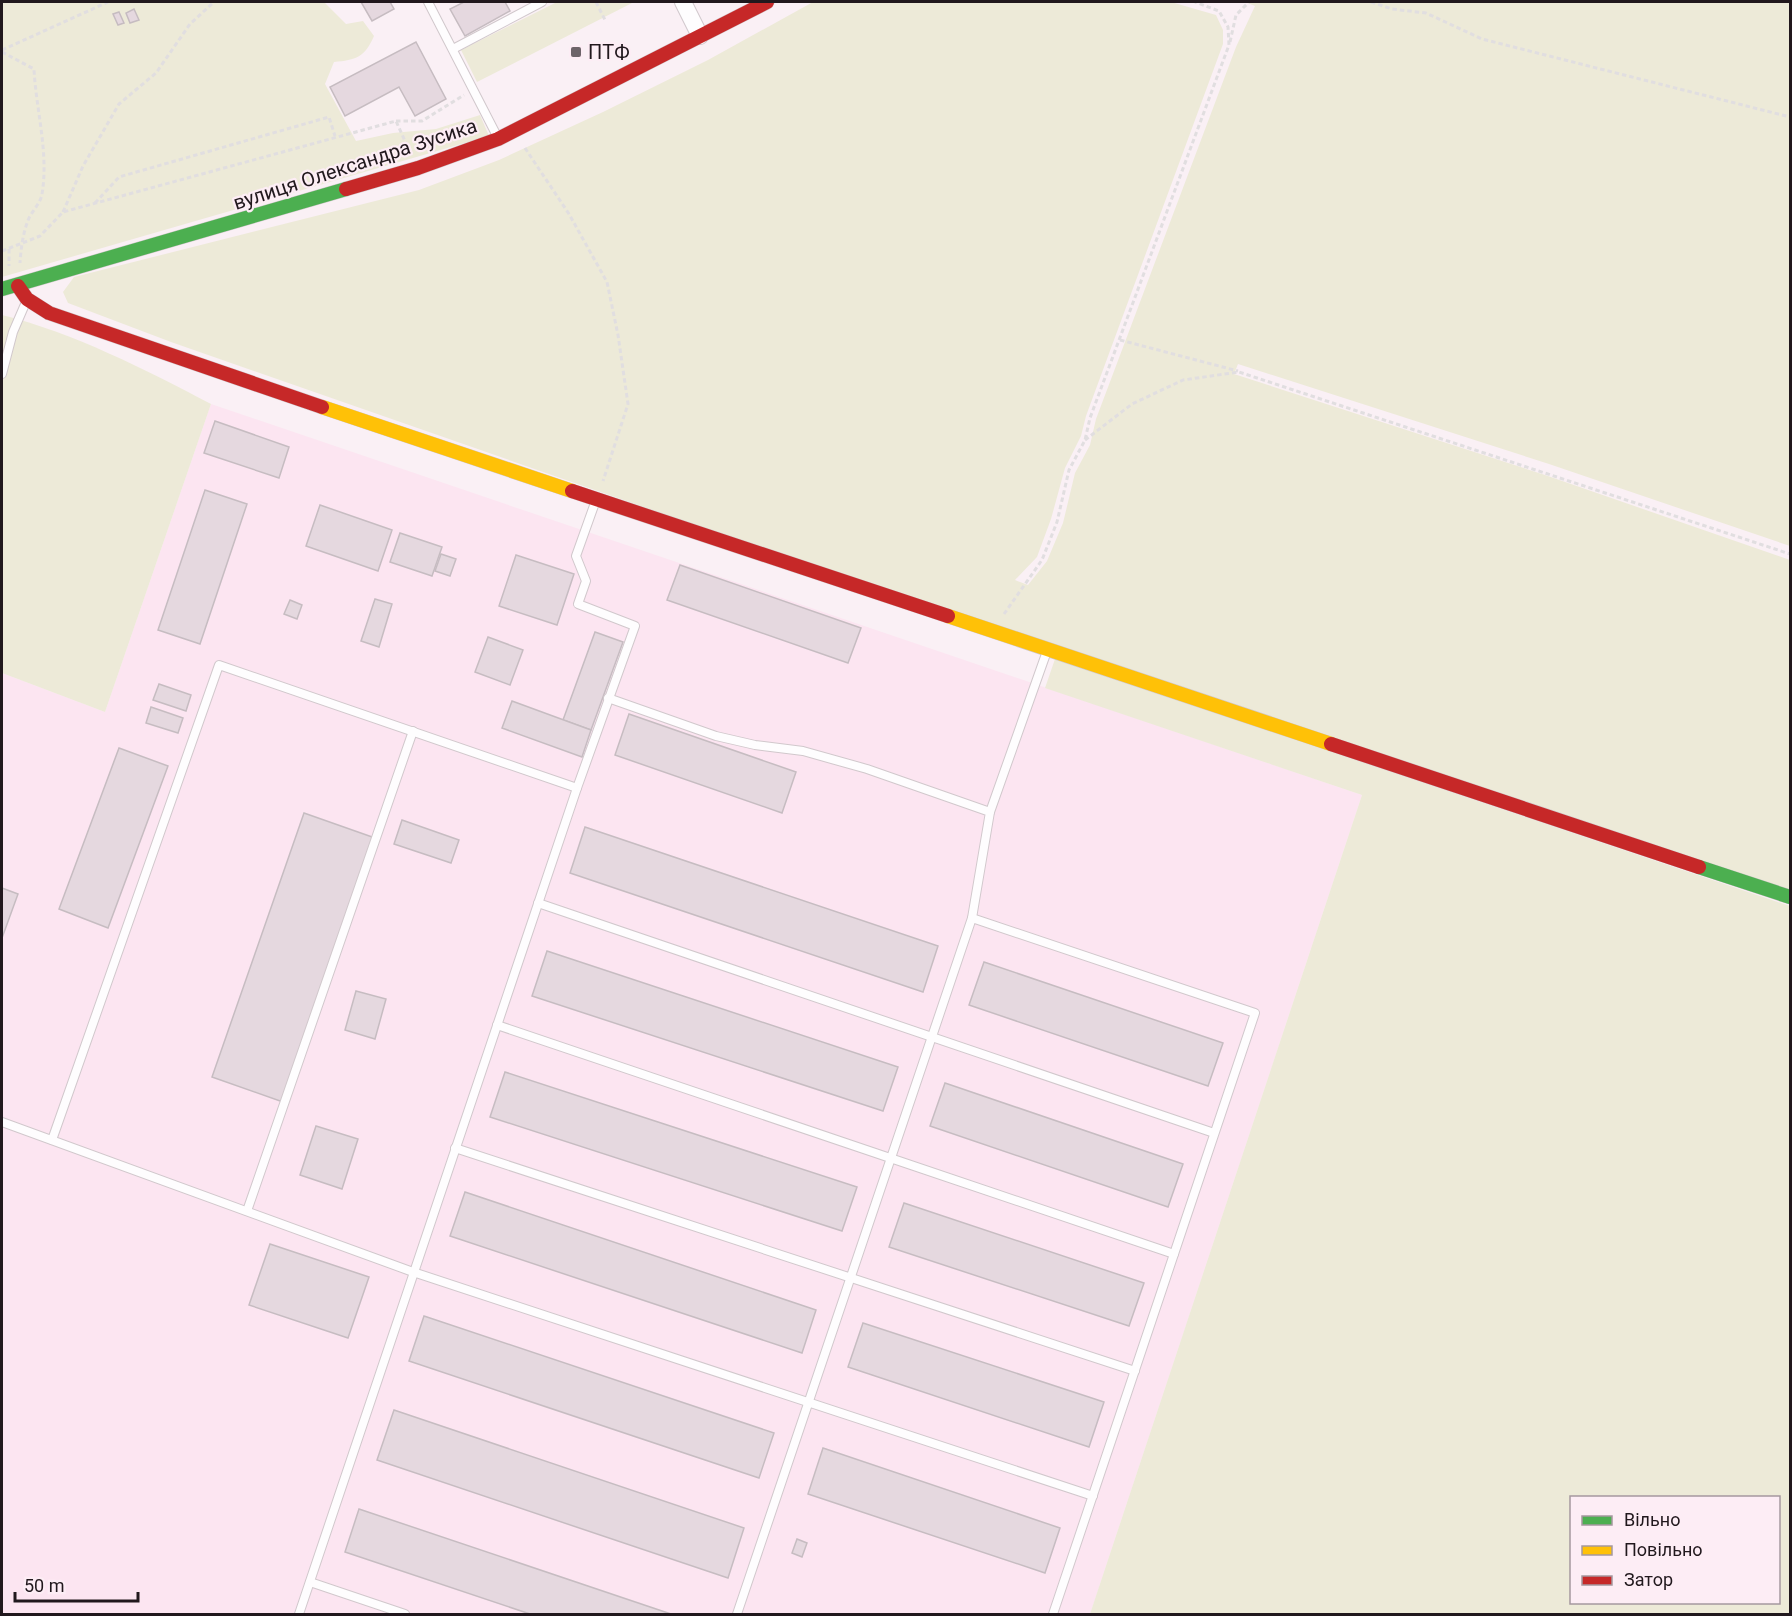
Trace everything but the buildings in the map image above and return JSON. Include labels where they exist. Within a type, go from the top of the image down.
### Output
[{"type":"street","points":[[683,2],[700,36]]},
{"type":"street","name":"вулиця Олександра Зусика","points":[[2,289],[418,168],[498,139],[767,2]]},
{"type":"street","points":[[18,286],[27,299],[49,313],[596,499],[1791,897]]},
{"type":"lane","points":[[428,2],[498,139]]},
{"type":"lane","points":[[453,49],[542,2]]},
{"type":"lane","points":[[2,374],[13,332],[27,299]]},
{"type":"lane","points":[[299,1614],[538,903],[634,626],[578,604],[585,581],[576,556],[596,499]]},
{"type":"lane","points":[[737,1614],[807,1403],[893,1158],[972,918],[990,812],[1048,650]]},
{"type":"lane","points":[[52,1140],[219,665],[577,788]]},
{"type":"lane","points":[[608,698],[716,736],[755,746],[803,751],[867,769],[990,812]]},
{"type":"lane","points":[[247,1211],[413,732]]},
{"type":"lane","points":[[538,903],[1214,1133]]},
{"type":"lane","points":[[972,918],[1254,1013],[1053,1614]]},
{"type":"lane","points":[[497,1025],[1174,1254]]},
{"type":"lane","points":[[2,1122],[413,1272],[1093,1496]]},
{"type":"lane","points":[[455,1148],[1135,1371]]},
{"type":"lane","points":[[310,1582],[405,1614]]},
{"type":"path","points":[[2,51],[108,2]]},
{"type":"path","points":[[2,251],[40,236],[63,212],[83,165],[119,104],[156,74],[190,24],[214,2]]},
{"type":"path","points":[[596,2],[605,20]]},
{"type":"path","points":[[1195,2],[1219,11],[1228,27],[1229,45]]},
{"type":"path","points":[[994,632],[1028,577],[1042,560],[1058,522],[1069,470],[1085,440],[1090,418],[1171,195],[1229,45],[1236,15],[1249,2]]},
{"type":"path","points":[[1371,2],[1392,9],[1426,13],[1482,39],[1791,117]]},
{"type":"path","points":[[2,51],[34,69],[44,156],[42,196],[30,218],[21,245],[18,286]]},
{"type":"path","points":[[63,212],[335,136],[396,121],[422,121],[452,105],[472,88]]},
{"type":"path","points":[[95,203],[119,177],[329,117],[335,136]]},
{"type":"path","points":[[396,121],[418,168]]},
{"type":"path","points":[[513,131],[568,214],[607,282],[618,335],[628,404],[596,499]]},
{"type":"path","points":[[1120,340],[1239,372],[1791,554]]},
{"type":"path","points":[[1085,440],[1132,404],[1183,380],[1239,372]]},
{"type":"shaded area","points":[[2,2],[324,2],[346,24],[363,21],[374,36],[367,49],[359,56],[334,62],[325,84],[356,141],[393,133],[436,129],[480,115],[489,136],[2,277]]},
{"type":"shaded area","points":[[557,2],[634,2],[477,82],[461,50]]},
{"type":"shaded area","points":[[813,2],[1171,2],[1216,15],[1223,30],[1223,44],[1086,416],[1081,436],[1065,468],[1051,519],[1037,557],[1015,580],[1028,585],[1047,561],[1063,523],[1075,473],[1090,445],[1096,419],[1236,47],[1255,6],[1245,2],[1790,2],[1790,546],[1549,464],[1238,364],[1234,374],[1545,475],[1790,560],[1790,893],[701,527],[171,342],[68,303],[63,292],[74,277],[419,190],[499,160],[708,60]]},
{"type":"shaded area","points":[[2,315],[82,342],[211,404],[105,712],[2,673]]},
{"type":"shaded area","points":[[211,404],[1362,795],[1090,1614],[2,1614],[2,673],[105,712]]},
{"type":"shaded area","points":[[1055,659],[1790,906],[1790,1614],[1090,1614],[1362,795],[1045,688]]},
{"type":"traffic: fast","points":[[2,289],[346,189]]},
{"type":"traffic: fast","points":[[1699,867],[1790,897]]},
{"type":"traffic: slow","points":[[322,407],[572,491]]},
{"type":"traffic: slow","points":[[948,616],[1331,744]]},
{"type":"traffic: jam","points":[[346,189],[418,168],[498,139],[767,2]]},
{"type":"traffic: jam","points":[[18,286],[27,299],[49,313],[322,407]]},
{"type":"traffic: jam","points":[[572,491],[948,616]]},
{"type":"traffic: jam","points":[[1331,744],[1699,867]]},
{"type":"place","name":"ПТФ","points":[[576,52]]}]
